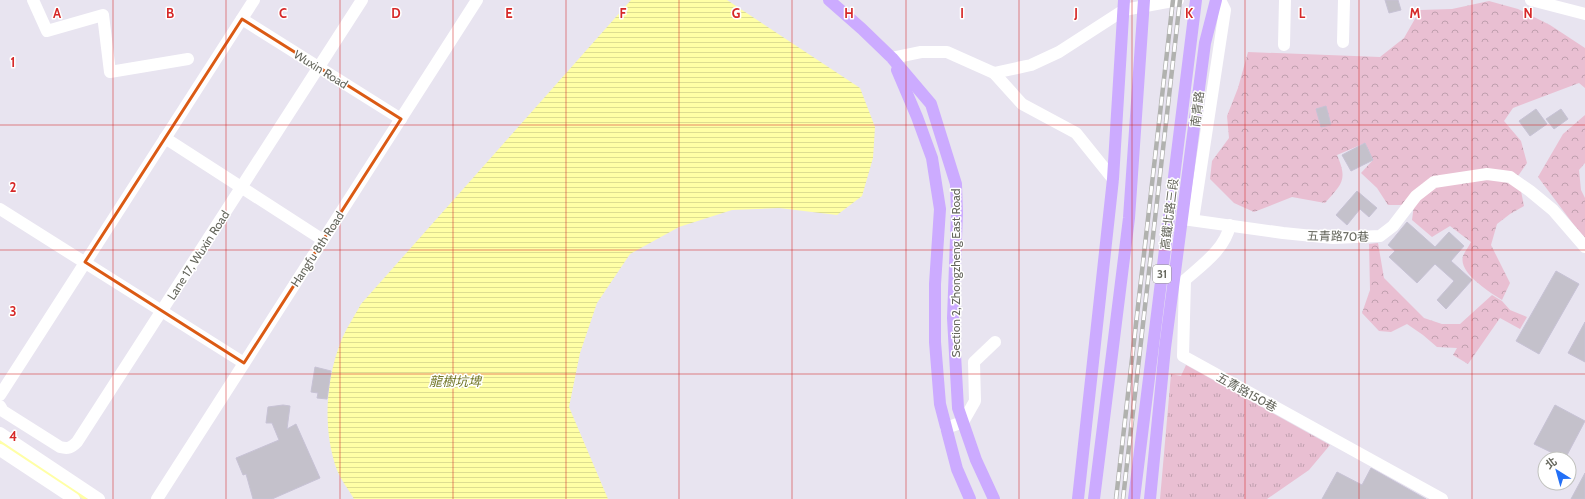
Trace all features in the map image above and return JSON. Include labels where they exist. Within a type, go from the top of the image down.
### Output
[{"type":"main road","name":"Section 2, Zhongzheng East Road","points":[[829,0],[892,58],[931,104],[956,184],[957,213],[953,318],[958,408],[976,460],[994,499]]},
{"type":"main road","points":[[1094,499],[1129,218],[1144,0]]},
{"type":"main road","points":[[1195,0],[1210,22]]},
{"type":"main road","name":"高鐵北路三段","points":[[1134,499],[1195,0]]},
{"type":"main road","name":"南青路","points":[[1188,220],[1205,43],[1216,0]]},
{"type":"main road","points":[[1078,499],[1113,179],[1124,5]]},
{"type":"main road","name":"Section 2, Zhongzheng East Road","points":[[892,58],[918,117],[932,158],[940,209],[935,284],[935,342],[940,404],[957,469],[970,499]]},
{"type":"main road","name":"高鐵北路三段","points":[[1150,499],[1165,348],[1188,220]]},
{"type":"street","points":[[33,0],[47,30],[103,15],[110,72],[188,58]]},
{"type":"street","points":[[0,395],[254,0]]},
{"type":"street","name":"Lane 17, Wuxin Road","points":[[0,406],[3,410],[60,446],[66,448],[72,447],[77,442],[362,0]]},
{"type":"street","name":"Hangfu 8th Road","points":[[157,499],[477,0]]},
{"type":"street","points":[[994,73],[1031,65],[1060,52],[1124,5],[1178,0]]},
{"type":"street","points":[[1188,220],[1225,10],[1220,0]]},
{"type":"street","points":[[1284,45],[1285,0]]},
{"type":"street","points":[[1343,42],[1344,0]]},
{"type":"street","points":[[1532,0],[1585,14]]},
{"type":"street","name":"Wuxin Road","points":[[242,19],[401,119]]},
{"type":"street","points":[[892,58],[921,52],[947,52],[994,73],[1022,104],[1076,133],[1113,179]]},
{"type":"street","points":[[165,138],[323,240]]},
{"type":"street","name":"五青路70巷","points":[[1188,220],[1333,238],[1380,236],[1393,226],[1416,196],[1434,182],[1488,174],[1510,177],[1530,190],[1553,210],[1585,247]]},
{"type":"street","points":[[0,208],[244,363]]},
{"type":"street","points":[[1183,356],[1185,280],[1212,256],[1228,236],[1230,225]]},
{"type":"street","points":[[946,428],[963,422],[975,401],[974,362],[995,342]]},
{"type":"street","name":"五青路150巷","points":[[1165,348],[1183,356],[1442,499]]},
{"type":"street","points":[[0,433],[99,499]]},
{"type":"street","points":[[0,450],[74,499]]},
{"type":"highlighted area","points":[[242,19],[401,119],[244,363],[85,262]]},
{"type":"green space","points":[[1489,1],[1518,9],[1550,25],[1585,48],[1585,88],[1579,83],[1513,108],[1504,121],[1521,141],[1527,163],[1518,176],[1524,206],[1497,224],[1491,245],[1510,283],[1502,300],[1476,281],[1465,269],[1463,256],[1471,242],[1450,226],[1432,237],[1412,220],[1414,205],[1388,205],[1377,188],[1361,173],[1373,160],[1365,143],[1337,155],[1342,170],[1342,181],[1336,191],[1325,203],[1292,197],[1254,212],[1234,203],[1210,179],[1212,161],[1229,138],[1227,116],[1238,88],[1248,52],[1380,57],[1404,38],[1420,10],[1452,9]]},
{"type":"green space","points":[[1585,115],[1585,163],[1579,170],[1581,190],[1585,198],[1585,238],[1538,177],[1563,134]]},
{"type":"green space","points":[[1378,243],[1384,278],[1424,318],[1442,324],[1460,324],[1492,295],[1502,301],[1510,310],[1527,317],[1520,329],[1500,318],[1468,364],[1453,355],[1457,348],[1437,347],[1407,324],[1391,332],[1379,331],[1362,313],[1370,290],[1369,244]]},
{"type":"green space","points":[[1186,365],[1330,445],[1309,470],[1267,499],[1160,499],[1171,374],[1181,376]]},
{"type":"water","name":"龍樹坑埤","points":[[631,0],[727,0],[860,88],[875,127],[873,158],[862,196],[837,215],[779,208],[732,210],[679,227],[630,254],[597,303],[580,353],[569,407],[608,499],[354,499],[337,470],[329,440],[328,424],[331,375],[344,334],[361,304]]},
{"type":"building","points":[[1385,0],[1398,0],[1401,10],[1389,13]]},
{"type":"building","points":[[1326,106],[1331,125],[1321,127],[1316,109]]},
{"type":"building","points":[[1536,109],[1547,124],[1530,136],[1519,121]]},
{"type":"building","points":[[1561,109],[1568,119],[1554,129],[1546,119]]},
{"type":"building","points":[[1365,143],[1373,160],[1351,171],[1342,155]]},
{"type":"building","points":[[1357,191],[1377,208],[1369,217],[1360,209],[1347,225],[1336,215]]},
{"type":"building","points":[[1407,222],[1435,247],[1449,232],[1464,246],[1451,261],[1472,280],[1446,309],[1437,300],[1454,281],[1435,264],[1417,283],[1389,257],[1395,251],[1388,245]]},
{"type":"building","points":[[1556,271],[1579,284],[1539,354],[1516,341]]},
{"type":"building","points":[[1585,322],[1585,362],[1568,353]]},
{"type":"building","points":[[315,367],[331,371],[327,399],[317,398],[318,393],[311,392]]},
{"type":"building","points":[[283,405],[290,406],[287,429],[296,424],[320,478],[272,499],[253,499],[246,474],[243,475],[236,458],[279,440],[272,423],[266,423],[268,407]]},
{"type":"building","points":[[1555,405],[1585,421],[1569,451],[1548,451],[1534,444]]},
{"type":"building","points":[[1371,468],[1426,499],[1322,499],[1337,472],[1362,485]]},
{"type":"building","points":[[1585,473],[1585,499],[1571,499],[1575,491],[1577,491],[1577,488]]},
{"type":"waterway","points":[[0,442],[86,499]]},
{"type":"railway","points":[[1116,499],[1173,0]]},
{"type":"railway","points":[[1123,499],[1180,0]]}]
